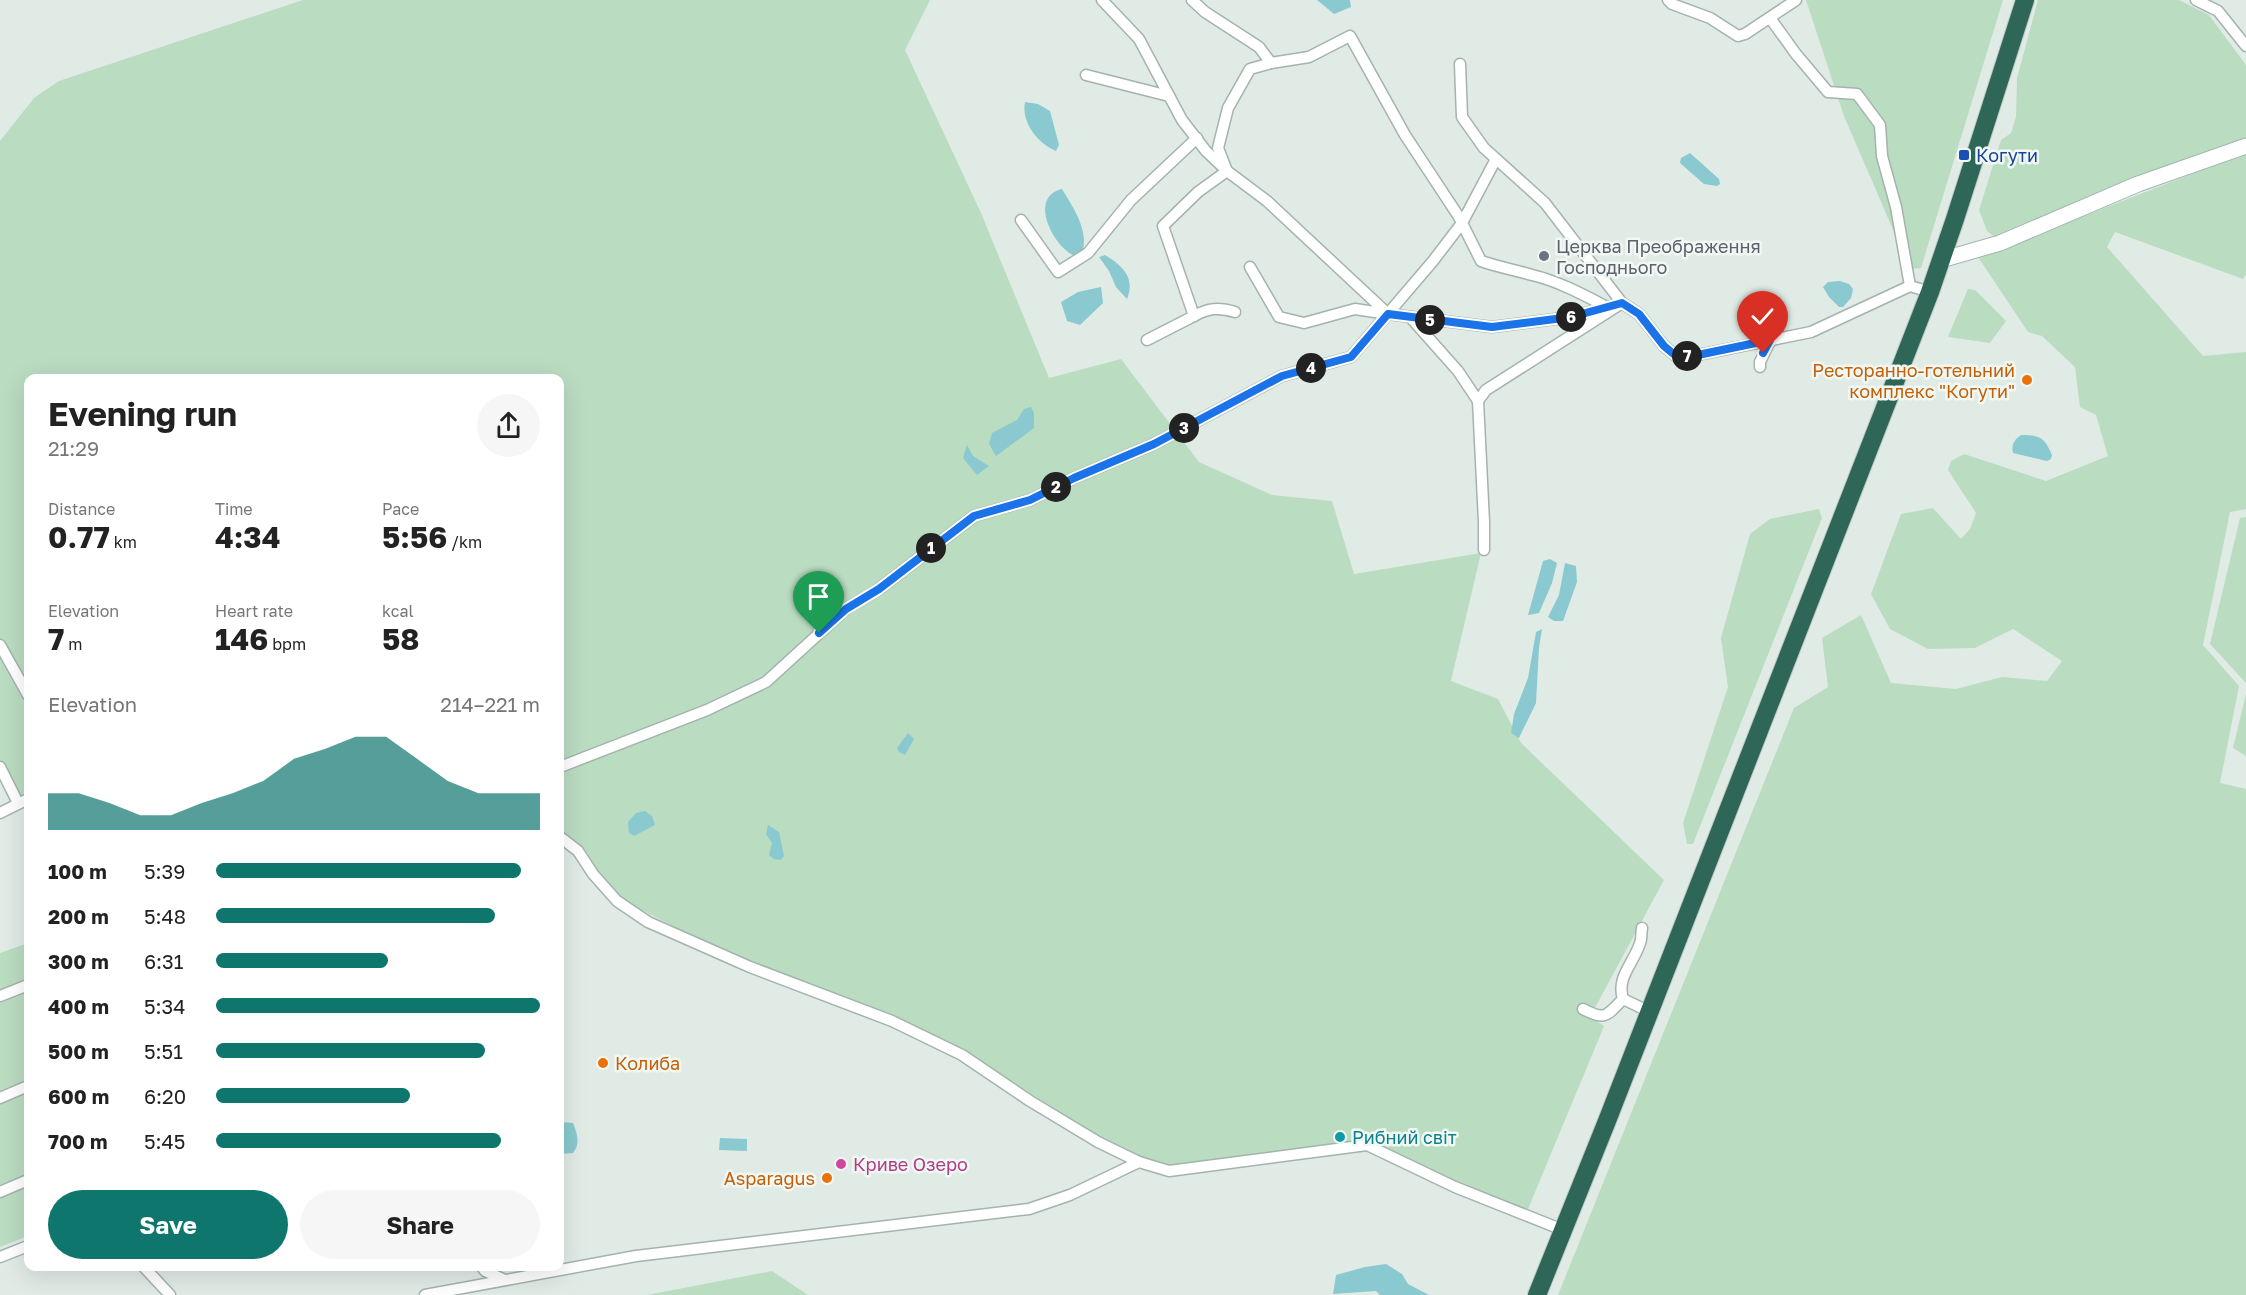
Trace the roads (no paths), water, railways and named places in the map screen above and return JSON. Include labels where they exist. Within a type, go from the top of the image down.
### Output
[{"type":"highway","points":[[1536,1295],[1650,1012],[1930,292],[2025,0]]},
{"type":"street","points":[[1102,0],[1139,39],[1182,120],[1227,171],[1267,201],[1388,314]]},
{"type":"street","points":[[1192,0],[1205,12],[1259,47],[1272,63]]},
{"type":"street","points":[[1668,0],[1671,4],[1710,18],[1738,36],[1745,34],[1796,0]]},
{"type":"street","points":[[2196,0],[2218,11],[2246,46]]},
{"type":"street","points":[[1770,18],[1828,92],[1857,94],[1880,125],[1882,156],[1896,207],[1910,286]]},
{"type":"street","points":[[1227,171],[1218,148],[1228,108],[1250,69],[1309,57],[1350,36],[1405,135],[1462,223],[1481,261],[1533,275],[1585,295],[1607,307]]},
{"type":"street","points":[[1460,64],[1462,117],[1484,148],[1545,204],[1622,303],[1639,314],[1664,346],[1676,356],[1693,356],[1811,333],[1910,286],[1930,292]]},
{"type":"street","points":[[1086,75],[1169,96]]},
{"type":"street","points":[[1021,220],[1058,272],[1088,253],[1131,200],[1197,138]]},
{"type":"street","points":[[1941,260],[2000,243],[2138,184],[2246,146]]},
{"type":"street","points":[[564,765],[707,710],[766,682],[846,609],[879,589],[974,516],[1030,500],[1074,478],[1154,444],[1282,376],[1351,357],[1462,223],[1496,159]]},
{"type":"street","points":[[1194,316],[1163,226],[1198,192],[1227,171]]},
{"type":"street","points":[[1250,267],[1279,317],[1304,323],[1355,309],[1492,327],[1571,317],[1622,303]]},
{"type":"street","points":[[1478,401],[1486,390],[1622,303]]},
{"type":"street","points":[[1147,340],[1207,309],[1225,309],[1235,312]]},
{"type":"street","points":[[1410,317],[1458,371],[1478,401],[1484,550]]},
{"type":"street","points":[[1760,367],[1770,340]]},
{"type":"street","points":[[0,645],[24,688]]},
{"type":"street","points":[[0,767],[23,801],[0,813]]},
{"type":"street","points":[[564,840],[578,851],[593,874],[616,901],[648,922],[750,967],[892,1021],[942,1045],[962,1055],[1030,1101],[1098,1142],[1139,1162],[1169,1172],[1367,1146],[1455,1187],[1563,1230]]},
{"type":"street","points":[[1642,928],[1640,944],[1629,963],[1620,990],[1623,999],[1650,1012]]},
{"type":"street","points":[[0,996],[24,987]]},
{"type":"street","points":[[1583,1009],[1598,1016],[1608,1014],[1623,999]]},
{"type":"street","points":[[0,1098],[24,1088]]},
{"type":"street","points":[[564,1267],[634,1252],[1029,1209],[1070,1195],[1139,1162]]},
{"type":"street","points":[[0,1192],[24,1182]]},
{"type":"street","points":[[0,1257],[24,1248]]},
{"type":"street","points":[[147,1271],[170,1295]]},
{"type":"street","points":[[484,1271],[505,1280]]},
{"type":"street","points":[[425,1295],[546,1271]]},
{"type":"water","points":[[1317,0],[1350,0],[1351,7],[1334,14]]},
{"type":"water","points":[[1025,102],[1038,104],[1050,111],[1059,145],[1056,151],[1043,143],[1032,131],[1025,117]]},
{"type":"water","points":[[1690,153],[1719,179],[1720,184],[1717,186],[1704,184],[1680,163],[1681,158]]},
{"type":"water","points":[[1062,189],[1078,218],[1083,234],[1083,250],[1073,255],[1058,242],[1047,221],[1045,211],[1047,201],[1052,194]]},
{"type":"water","points":[[1105,255],[1126,273],[1130,285],[1127,299],[1116,287],[1099,257]]},
{"type":"water","points":[[1840,281],[1849,284],[1853,289],[1851,298],[1843,307],[1839,307],[1829,297],[1823,287],[1828,282]]},
{"type":"water","points":[[1101,287],[1103,303],[1080,325],[1067,321],[1061,302],[1078,292]]},
{"type":"water","points":[[1031,407],[1034,413],[1034,428],[996,456],[989,444],[992,433],[1017,420],[1024,409]]},
{"type":"water","points":[[2021,435],[2041,438],[2052,455],[2051,459],[2047,461],[2013,453],[2014,443]]},
{"type":"water","points":[[967,445],[973,456],[989,466],[977,475],[963,458]]},
{"type":"water","points":[[1550,559],[1557,563],[1552,583],[1539,613],[1528,615],[1543,561]]},
{"type":"water","points":[[1565,563],[1576,566],[1577,582],[1563,621],[1554,621],[1548,617],[1559,595]]},
{"type":"water","points":[[1542,629],[1536,703],[1519,738],[1511,733],[1514,714],[1528,678],[1536,632]]},
{"type":"water","points":[[908,733],[914,739],[905,755],[897,748]]},
{"type":"water","points":[[645,811],[652,816],[655,825],[634,836],[629,833],[628,822],[636,813]]},
{"type":"water","points":[[768,825],[779,832],[784,856],[781,860],[769,855],[772,843],[766,834]]},
{"type":"water","points":[[564,1122],[573,1123],[577,1135],[578,1142],[573,1153],[564,1154]]},
{"type":"water","points":[[720,1138],[747,1139],[747,1151],[719,1150]]},
{"type":"water","points":[[1386,1264],[1402,1274],[1408,1284],[1429,1295],[1380,1295],[1376,1291],[1333,1294],[1336,1275]]},
{"type":"place","name":"Когути","points":[[1964,155]]},
{"type":"place","name":"Церква Преображення Господнього","points":[[1544,256]]},
{"type":"place","name":"Ресторанно-готельний комплекс \"Когути\"","points":[[2027,380]]},
{"type":"place","name":"Колиба","points":[[603,1063]]},
{"type":"place","name":"Рибний світ","points":[[1340,1137]]},
{"type":"place","name":"Криве Озеро","points":[[841,1164]]},
{"type":"place","name":"Asparagus","points":[[827,1178]]}]
